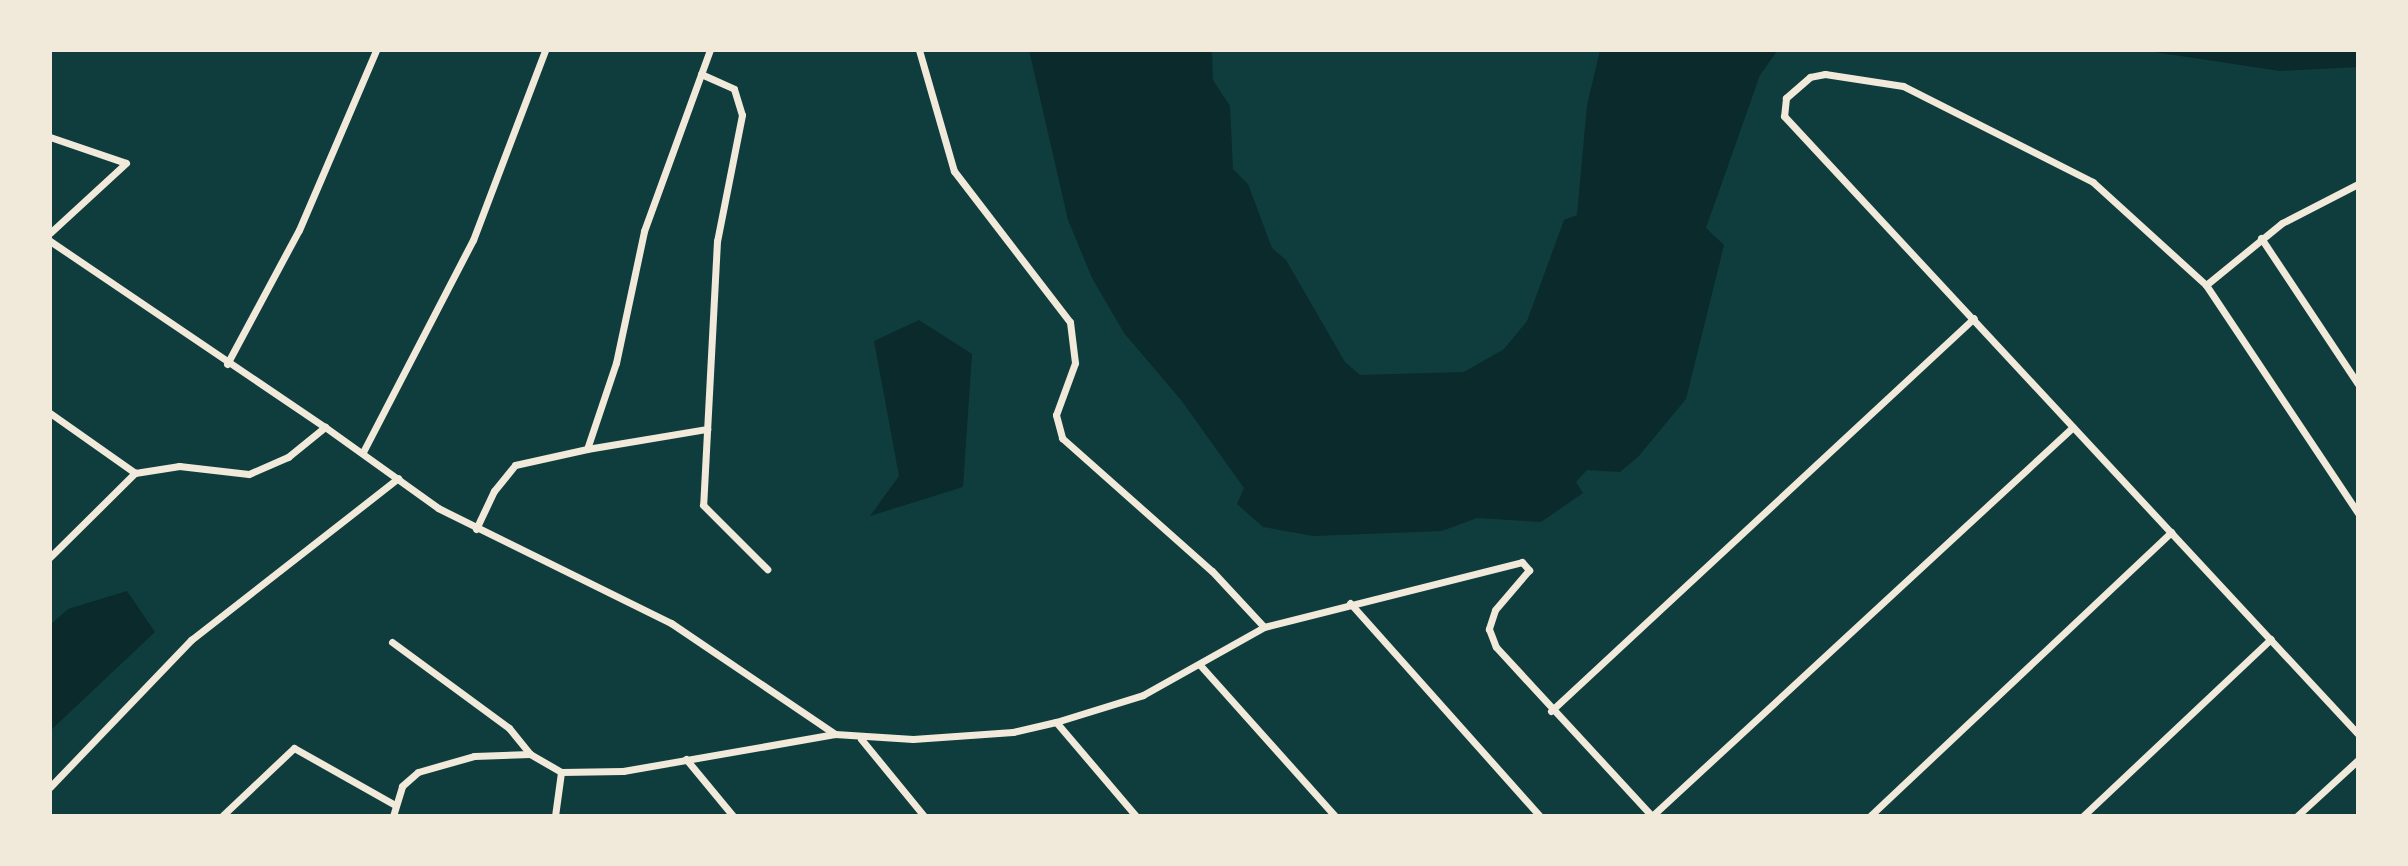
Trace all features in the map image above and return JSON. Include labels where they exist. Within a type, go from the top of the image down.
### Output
[{"type":"street","points":[[227,364],[299,230],[376,50]]},
{"type":"street","points":[[363,452],[473,240],[545,50]]},
{"type":"street","points":[[587,449],[616,363],[644,231],[710,50]]},
{"type":"street","points":[[919,50],[954,171],[1070,322],[1075,363],[1056,415],[1062,438],[1212,571],[1264,627]]},
{"type":"street","points":[[701,74],[734,89],[742,115],[717,241],[706,512],[767,569]]},
{"type":"street","points":[[2358,513],[2206,285],[2093,182],[2002,131],[1903,86],[1873,78],[1825,74],[1799,83],[1782,106],[1784,116],[2358,734]]},
{"type":"street","points":[[50,137],[126,163],[50,233]]},
{"type":"street","points":[[2206,285],[2261,238],[2358,184]]},
{"type":"street","points":[[2261,238],[2358,384]]},
{"type":"street","points":[[50,241],[227,364],[476,529],[671,623],[835,734]]},
{"type":"street","points":[[1551,711],[1974,318]]},
{"type":"street","points":[[50,413],[135,473]]},
{"type":"street","points":[[51,556],[135,473],[179,466],[249,474],[288,457],[325,427]]},
{"type":"street","points":[[392,642],[509,728],[530,754],[561,772],[623,771],[835,734],[861,739],[1013,732],[1143,695],[1264,627],[1522,562],[1529,570],[1495,610],[1489,629],[1496,647],[1551,711],[1652,816],[2073,427]]},
{"type":"street","points":[[476,529],[494,491],[515,465],[587,449],[707,429]]},
{"type":"street","points":[[50,787],[191,640],[398,478]]},
{"type":"street","points":[[1870,816],[2171,532]]},
{"type":"street","points":[[1350,603],[1540,816]]},
{"type":"street","points":[[2083,816],[2271,639]]},
{"type":"street","points":[[1200,665],[1335,816]]},
{"type":"street","points":[[1056,722],[1136,816]]},
{"type":"street","points":[[861,739],[924,816]]},
{"type":"street","points":[[222,816],[294,748],[395,805]]},
{"type":"street","points":[[393,816],[402,786],[418,772],[474,756],[530,754]]},
{"type":"street","points":[[686,759],[733,816]]},
{"type":"street","points":[[2297,816],[2358,760]]},
{"type":"street","points":[[555,816],[561,772]]},
{"type":"water","points":[[1029,50],[1212,50],[1213,80],[1230,106],[1233,169],[1248,184],[1272,248],[1286,260],[1345,362],[1360,375],[1464,372],[1504,349],[1527,321],[1564,220],[1577,215],[1587,105],[1600,50],[1778,50],[1760,75],[1706,228],[1724,245],[1686,399],[1638,457],[1620,472],[1587,470],[1576,482],[1583,493],[1541,522],[1477,518],[1442,531],[1313,536],[1263,527],[1237,504],[1244,488],[1181,400],[1124,333],[1092,278],[1068,220]]},
{"type":"water","points":[[2141,50],[2358,50],[2358,67],[2280,71]]},
{"type":"water","points":[[919,320],[972,354],[963,487],[870,516],[899,476],[874,341]]},
{"type":"water","points":[[127,591],[155,632],[50,731],[50,625],[68,609]]}]
